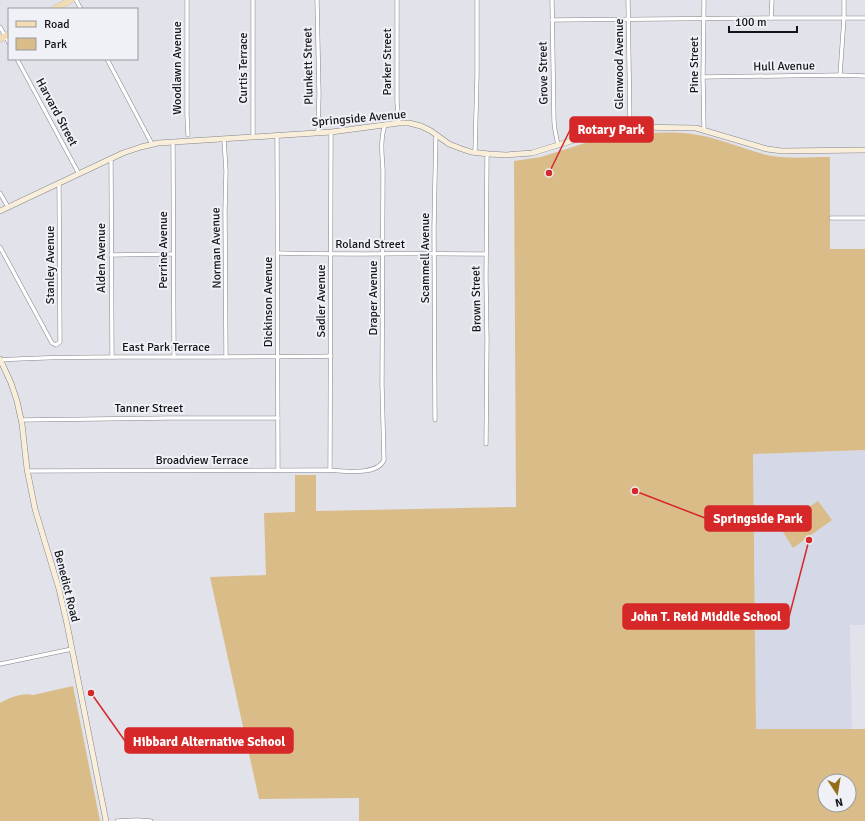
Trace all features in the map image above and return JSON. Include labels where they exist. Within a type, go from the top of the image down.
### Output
[{"type":"main road","points":[[56,8],[71,0]]},
{"type":"street","name":"Woodlawn Avenue","points":[[187,0],[188,135]]},
{"type":"street","name":"Curtis Terrace","points":[[253,0],[253,136]]},
{"type":"street","name":"Plunkett Street","points":[[317,0],[319,94],[318,132]]},
{"type":"street","name":"Parker Street","points":[[397,0],[397,102],[399,123]]},
{"type":"street","points":[[475,152],[477,83],[476,0]]},
{"type":"street","name":"Grove Street","points":[[552,0],[554,122],[558,145]]},
{"type":"street","name":"Glenwood Avenue","points":[[628,0],[628,77],[630,127]]},
{"type":"street","name":"Pine Street","points":[[704,0],[704,130]]},
{"type":"street","points":[[771,18],[772,0]]},
{"type":"street","points":[[840,75],[844,0]]},
{"type":"street","points":[[552,20],[865,18]]},
{"type":"street","points":[[0,27],[5,36]]},
{"type":"street","name":"Harvard Street","points":[[18,60],[79,174]]},
{"type":"street","points":[[108,60],[152,144]]},
{"type":"street","name":"Hull Avenue","points":[[704,77],[865,76]]},
{"type":"street","name":"Springside Avenue","points":[[0,211],[111,159],[152,144],[253,136],[331,132],[399,123],[409,123],[421,126],[436,134],[449,144],[462,149],[487,154],[506,155],[532,153],[597,133],[630,127],[696,128],[767,149],[782,151],[865,150]]},
{"type":"street","name":"Draper Avenue","points":[[376,468],[382,464],[384,460],[382,393],[382,142],[385,125]]},
{"type":"street","name":"Sadler Avenue","points":[[330,470],[331,132]]},
{"type":"street","name":"Scammell Avenue","points":[[435,420],[436,382],[434,253],[436,134]]},
{"type":"street","name":"Dickinson Avenue","points":[[277,135],[278,470]]},
{"type":"street","name":"Norman Avenue","points":[[224,139],[226,172],[226,357]]},
{"type":"street","name":"Perrine Avenue","points":[[173,142],[174,357]]},
{"type":"street","name":"Brown Street","points":[[486,444],[487,154]]},
{"type":"street","name":"Alden Avenue","points":[[111,159],[112,357]]},
{"type":"street","name":"Stanley Avenue","points":[[0,247],[52,343],[56,345],[60,342],[59,183]]},
{"type":"street","points":[[0,193],[8,207]]},
{"type":"street","points":[[831,218],[865,218]]},
{"type":"street","name":"Roland Street","points":[[278,253],[486,254]]},
{"type":"street","points":[[111,255],[173,254]]},
{"type":"street","name":"East Park Terrace","points":[[0,359],[331,356]]},
{"type":"street","name":"Benedict Road","points":[[0,359],[14,391],[21,420],[27,471],[35,509],[59,589],[106,821]]},
{"type":"street","name":"Tanner Street","points":[[21,420],[100,418],[278,418]]},
{"type":"street","name":"Broadview Terrace","points":[[27,471],[360,471],[372,470],[376,468]]},
{"type":"street","points":[[0,664],[72,649]]},
{"type":"street","points":[[117,821],[151,821]]},
{"type":"shaded area","points":[[865,450],[865,625],[850,625],[852,729],[756,729],[753,454]]},
{"type":"green space","points":[[637,133],[683,133],[717,139],[772,156],[794,158],[830,157],[830,249],[865,249],[865,450],[753,454],[756,729],[865,729],[865,821],[359,821],[359,798],[259,799],[210,577],[266,575],[264,513],[295,512],[295,475],[316,475],[316,511],[516,507],[514,161],[541,157],[604,137]]},
{"type":"green space","points":[[818,501],[832,520],[793,548],[780,527]]},
{"type":"green space","points":[[73,686],[100,821],[0,821],[0,703],[12,697],[29,694],[33,695]]},
{"type":"place","name":"Rotary Park","points":[[549,173]]},
{"type":"place","name":"Springside Park","points":[[635,491]]},
{"type":"place","name":"John T. Reid Middle School","points":[[809,540]]},
{"type":"place","name":"Hibbard Alternative School","points":[[91,693]]}]
